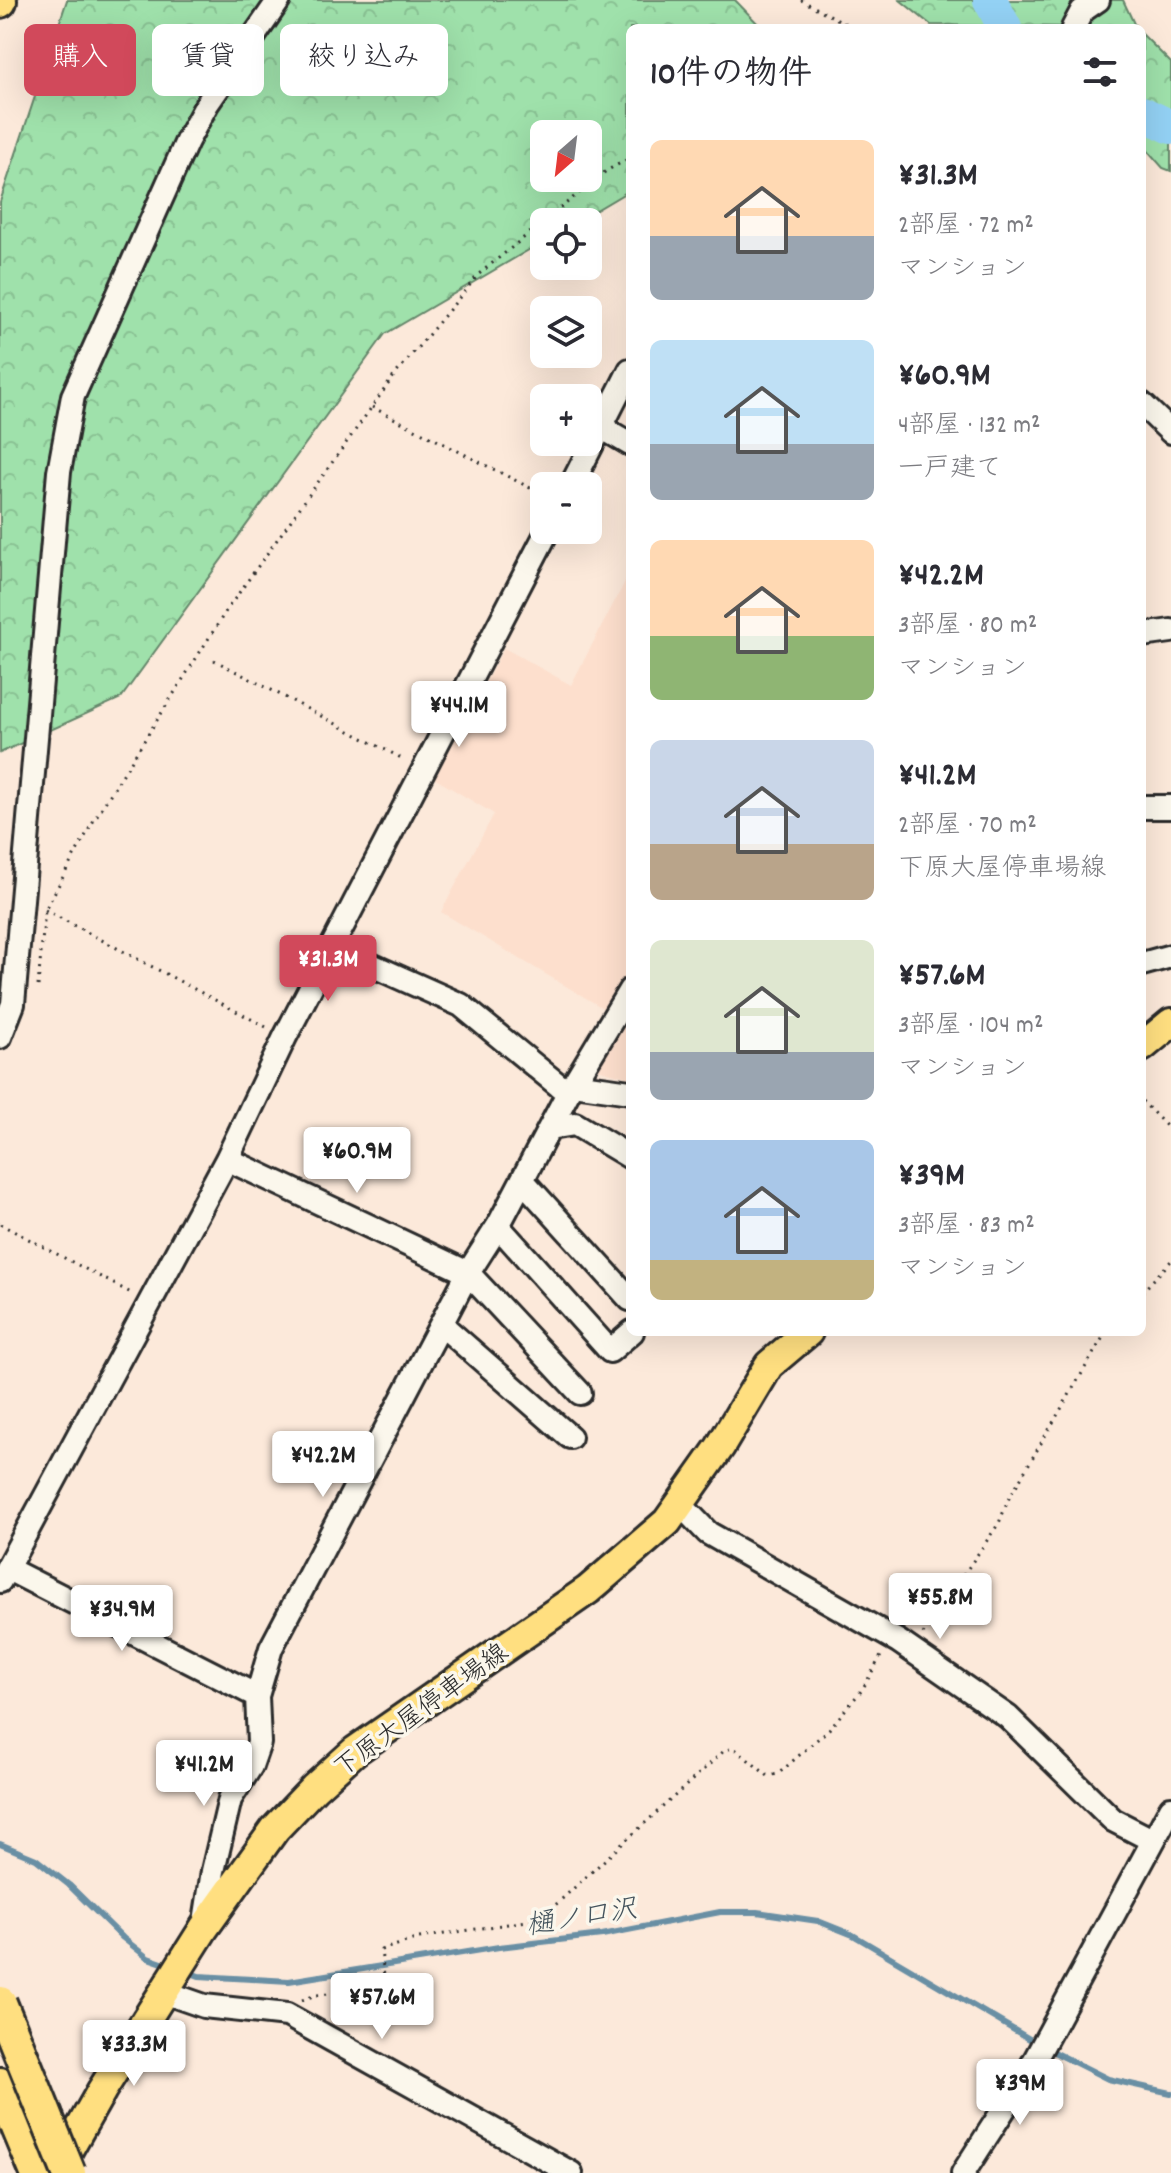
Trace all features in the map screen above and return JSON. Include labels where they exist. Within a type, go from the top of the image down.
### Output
[{"type":"highway","points":[[0,2003],[69,2173]]},
{"type":"highway","points":[[0,2084],[37,2173]]},
{"type":"main road","points":[[1146,1044],[1171,1023]]},
{"type":"main road","name":"下原大屋停車場線","points":[[55,2173],[102,2090],[204,1928],[275,1829],[355,1751],[588,1590],[667,1522],[681,1505],[769,1365],[803,1336]]},
{"type":"street","points":[[0,1037],[13,1004],[59,472],[73,396],[187,141],[207,104],[279,0]]},
{"type":"street","points":[[1075,24],[1082,11],[1098,0]]},
{"type":"street","points":[[602,425],[626,378]]},
{"type":"street","points":[[1146,408],[1171,432]]},
{"type":"street","points":[[602,428],[626,442]]},
{"type":"street","points":[[257,1696],[4,1575],[227,1159],[285,1037],[541,544]]},
{"type":"street","points":[[1146,634],[1171,631]]},
{"type":"street","points":[[1146,807],[1171,807]]},
{"type":"street","points":[[331,947],[461,1005],[571,1089],[626,1092]]},
{"type":"street","points":[[1146,963],[1171,956]]},
{"type":"street","points":[[204,1928],[213,1871],[230,1799],[251,1766],[259,1743],[257,1696],[271,1648],[468,1273],[498,1226],[571,1089],[626,997]]},
{"type":"street","points":[[550,1128],[575,1124],[626,1155]]},
{"type":"street","points":[[227,1159],[468,1273],[580,1393]]},
{"type":"street","points":[[523,1181],[626,1295]]},
{"type":"street","points":[[498,1226],[610,1351],[627,1336]]},
{"type":"street","points":[[442,1325],[570,1437]]},
{"type":"street","points":[[769,1365],[779,1336]]},
{"type":"street","points":[[681,1505],[708,1533],[892,1637],[1008,1717],[1113,1820],[1152,1840]]},
{"type":"street","points":[[963,2173],[1036,2057],[1171,1808]]},
{"type":"street","points":[[174,1976],[204,2006],[287,2015],[569,2172]]},
{"type":"path","points":[[801,0],[846,24]]},
{"type":"path","points":[[38,986],[45,910],[94,820],[226,611],[394,376],[479,274],[606,171],[626,160]]},
{"type":"path","points":[[372,407],[530,488]]},
{"type":"path","points":[[214,660],[422,770]]},
{"type":"path","points":[[45,910],[285,1037]]},
{"type":"path","points":[[1146,1105],[1171,1131]]},
{"type":"path","points":[[0,1224],[150,1303]]},
{"type":"path","points":[[1146,1288],[1171,1261]]},
{"type":"path","points":[[912,1650],[999,1523],[1009,1498],[1104,1336]]},
{"type":"path","points":[[287,2015],[299,2002],[316,1995],[357,1992],[385,1985],[381,1950],[419,1938],[540,1919],[725,1750],[734,1748],[768,1776],[778,1774],[829,1729],[862,1690],[892,1637]]},
{"type":"shaded area","points":[[626,580],[626,1077],[594,1068],[623,1020],[441,912],[494,814],[434,778],[504,648],[571,685]]},
{"type":"green space","points":[[67,0],[735,0],[758,24],[626,24],[626,192],[600,208],[530,208],[530,249],[385,334],[121,698],[0,753],[0,202],[35,96],[136,96],[136,24],[59,24]]},
{"type":"green space","points":[[900,0],[1123,0],[1134,24],[930,24]]},
{"type":"green space","points":[[1146,38],[1171,63],[1171,171],[1163,168],[1146,149]]},
{"type":"waterway","points":[[990,0],[1003,24]]},
{"type":"waterway","points":[[1146,115],[1171,127]]},
{"type":"waterway","name":"樋ノ口沢","points":[[0,1844],[36,1859],[148,1958],[171,1966]]},
{"type":"waterway","name":"樋ノ口沢","points":[[185,1971],[199,1976],[289,1981],[499,1947],[602,1935],[720,1912],[757,1912],[818,1921],[853,1935],[1038,2044]]},
{"type":"waterway","name":"樋ノ口沢","points":[[1048,2049],[1108,2079],[1171,2093]]}]
